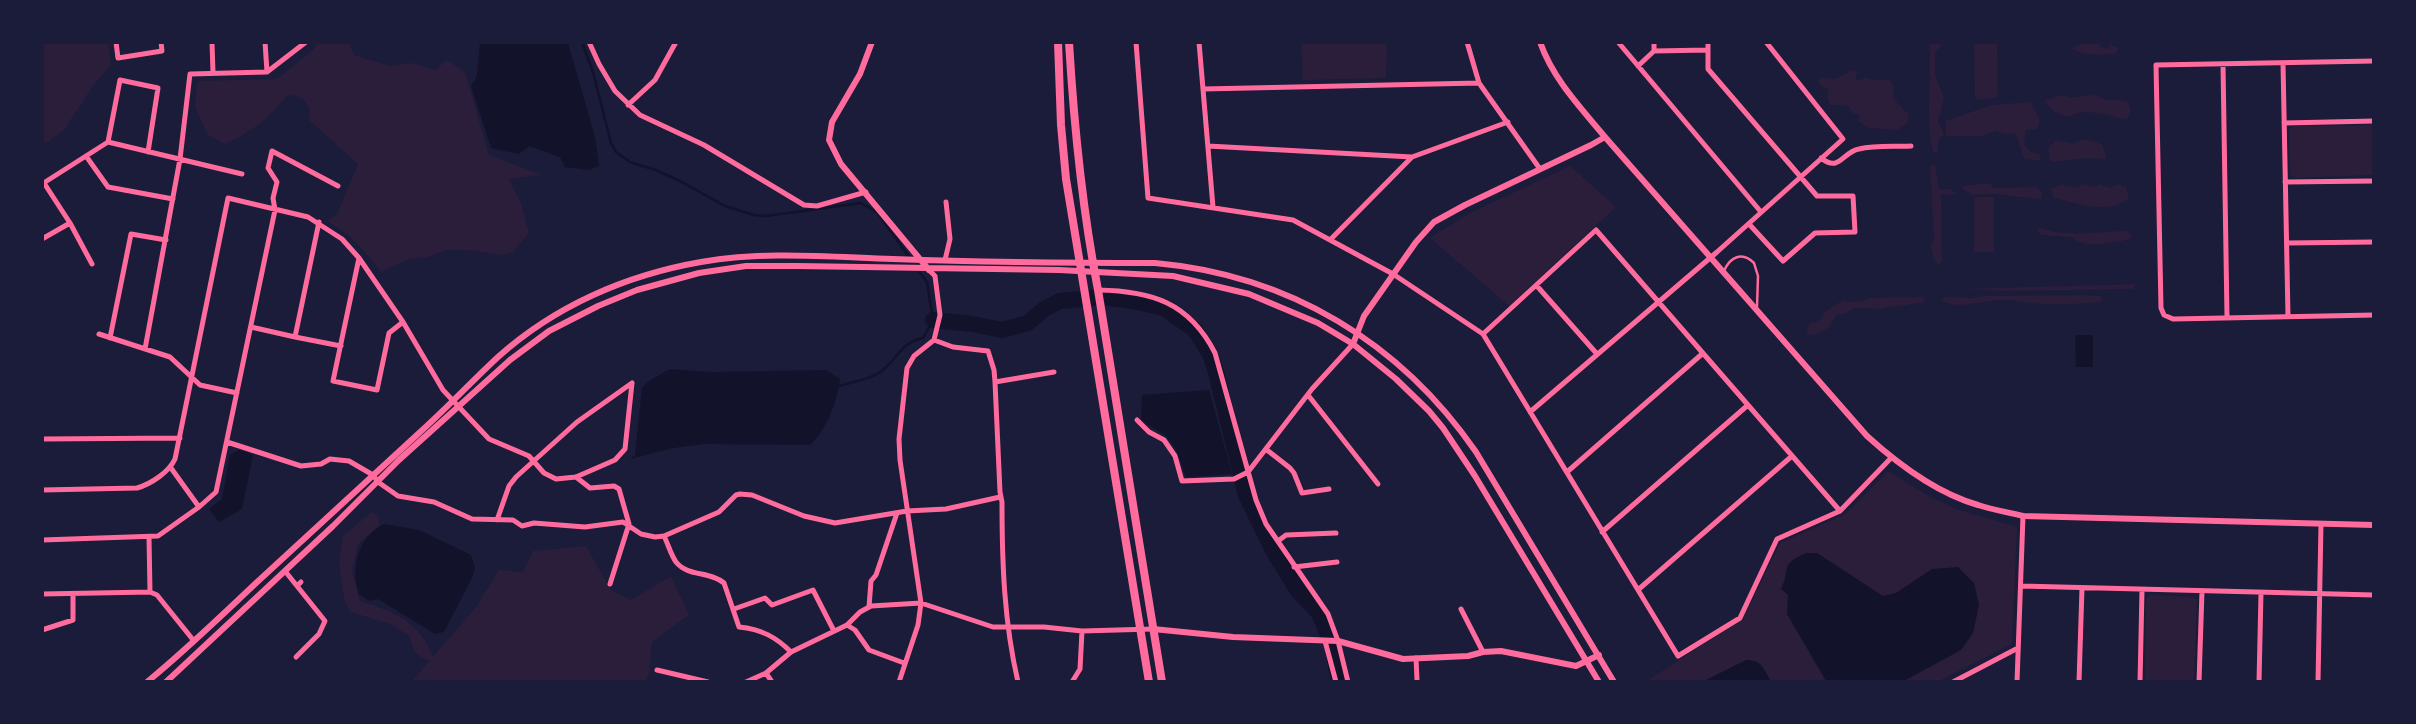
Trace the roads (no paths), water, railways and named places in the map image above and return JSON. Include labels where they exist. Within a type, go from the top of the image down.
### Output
[{"type":"main road","points":[[1058,42],[1061,125],[1066,179],[1149,682]]},
{"type":"main road","points":[[1069,42],[1074,125],[1091,263],[1098,292],[1162,682]]},
{"type":"street","points":[[116,42],[118,58],[162,51],[161,42]]},
{"type":"street","points":[[212,42],[214,73]]},
{"type":"street","points":[[265,42],[267,72]]},
{"type":"street","points":[[145,350],[180,159],[190,74],[267,72],[306,42]]},
{"type":"street","points":[[590,42],[603,71],[615,91],[640,115],[704,145],[804,205],[817,206],[866,192]]},
{"type":"street","points":[[628,105],[655,80],[676,42]]},
{"type":"street","points":[[872,42],[860,74],[832,122],[829,140],[841,164],[866,192],[919,260],[935,276],[940,315],[934,340],[914,356],[904,378],[899,446],[921,603],[918,625],[899,682]]},
{"type":"street","points":[[1136,42],[1148,198],[1293,220],[1393,274],[1483,334],[1678,656],[1740,618],[1777,539],[1840,511],[1891,458]]},
{"type":"street","points":[[1199,42],[1212,207]]},
{"type":"street","points":[[1467,42],[1479,83],[1540,170]]},
{"type":"street","points":[[1540,42],[1545,57],[1559,80],[1605,136],[1867,436],[1891,458],[1944,491],[1977,505],[2023,516],[2374,525]]},
{"type":"street","points":[[1618,42],[1761,212]]},
{"type":"street","points":[[1654,42],[1654,51]]},
{"type":"street","points":[[1708,42],[1708,69],[1817,196],[1853,196],[1855,232],[1815,233],[1783,261],[1749,224]]},
{"type":"street","points":[[1530,412],[1749,224],[1843,139],[1766,42]]},
{"type":"street","points":[[1638,66],[1654,51],[1708,50]]},
{"type":"street","points":[[2374,61],[2156,65],[2162,312],[2166,317],[2173,319],[2374,315]]},
{"type":"street","points":[[2282,62],[2288,316]]},
{"type":"street","points":[[2223,64],[2227,317]]},
{"type":"street","points":[[108,142],[120,80],[158,88],[148,152]]},
{"type":"street","points":[[1203,89],[1479,83]]},
{"type":"street","points":[[2284,123],[2374,121]]},
{"type":"street","points":[[1208,146],[1412,157],[1508,122]]},
{"type":"street","points":[[1137,420],[1149,432],[1164,440],[1175,456],[1182,481],[1234,478],[1248,472],[1308,395],[1353,344],[1364,316],[1416,242],[1434,222],[1464,204],[1540,170],[1605,136]]},
{"type":"street","points":[[92,264],[70,223],[43,184],[108,142],[242,174]]},
{"type":"street","points":[[1822,158],[1828,163],[1837,164],[1858,148],[1911,146]]},
{"type":"street","points":[[42,540],[149,538],[168,531],[216,492],[275,210],[273,198],[277,182],[268,168],[272,151],[338,186]]},
{"type":"street","points":[[86,156],[108,187],[173,199]]},
{"type":"street","points":[[1330,240],[1412,157]]},
{"type":"street","points":[[2285,182],[2374,181]]},
{"type":"street","points":[[42,490],[137,488],[171,468],[180,438],[228,198],[308,217],[319,222],[342,239],[359,258],[403,322],[442,390],[452,402],[460,406],[489,439],[529,456],[533,461],[544,473],[556,479],[576,477],[616,460],[625,449],[632,383],[576,422],[533,461],[510,486],[497,520]]},
{"type":"street","points":[[945,260],[950,239],[946,202]]},
{"type":"street","points":[[295,337],[319,222]]},
{"type":"street","points":[[42,239],[70,223]]},
{"type":"street","points":[[1483,334],[1596,230],[1840,511]]},
{"type":"street","points":[[110,338],[131,234],[166,240]]},
{"type":"street","points":[[2287,243],[2374,242]]},
{"type":"street","points":[[147,682],[194,642],[498,357],[524,336],[571,306],[628,280],[702,262],[742,257],[796,255],[919,260],[1155,263],[1222,273],[1292,298],[1357,332],[1397,362],[1430,393],[1464,434],[1614,682]]},
{"type":"street","points":[[359,258],[334,381],[377,390],[389,333],[403,322]]},
{"type":"street","points":[[166,682],[399,460],[510,360],[549,331],[598,306],[637,290],[699,273],[746,266],[1094,272],[1172,276],[1241,292],[1290,310],[1353,344],[1396,379],[1429,411],[1443,428],[1475,476],[1599,682]]},
{"type":"street","points":[[1537,286],[1597,354]]},
{"type":"street","points":[[1098,292],[1129,291],[1162,299],[1198,326],[1216,353],[1248,472],[1263,516],[1294,567],[1328,614],[1338,641],[1348,682]]},
{"type":"street","points":[[251,328],[341,346]]},
{"type":"street","points":[[100,334],[170,357],[192,380],[200,385],[237,393]]},
{"type":"street","points":[[934,340],[953,347],[988,351],[994,370],[1002,563],[1007,628],[1018,682]]},
{"type":"street","points":[[1567,472],[1702,354]]},
{"type":"street","points":[[995,382],[1054,372]]},
{"type":"street","points":[[1308,395],[1378,484]]},
{"type":"street","points":[[1602,532],[1748,405]]},
{"type":"street","points":[[42,439],[180,438]]},
{"type":"street","points":[[227,442],[301,466],[315,465],[330,459],[349,461],[373,475],[378,482],[398,496],[434,502],[465,517],[513,520],[522,526],[534,523],[584,527],[623,522],[641,534],[655,537],[664,536],[719,512],[736,495],[740,494],[752,495],[804,516],[835,524],[908,511],[946,509],[1000,497]]},
{"type":"street","points":[[1267,450],[1290,468],[1302,493],[1329,489]]},
{"type":"street","points":[[1639,590],[1792,456]]},
{"type":"street","points":[[171,468],[199,507]]},
{"type":"street","points":[[576,477],[590,488],[614,486],[619,489],[628,524],[610,584]]},
{"type":"street","points":[[869,607],[871,581],[876,575],[897,513]]},
{"type":"street","points":[[2017,682],[2023,516]]},
{"type":"street","points":[[2318,682],[2321,524]]},
{"type":"street","points":[[1278,541],[1286,535],[1336,533]]},
{"type":"street","points":[[664,536],[676,562],[692,573],[715,578],[724,583],[739,627],[766,632],[780,641],[791,652]]},
{"type":"street","points":[[149,538],[150,592]]},
{"type":"street","points":[[1294,567],[1337,562]]},
{"type":"street","points":[[285,570],[299,584],[325,621],[319,634],[296,657]]},
{"type":"street","points":[[2021,586],[2374,595]]},
{"type":"street","points":[[2079,682],[2082,588]]},
{"type":"street","points":[[734,609],[764,598],[772,605],[813,590],[834,631]]},
{"type":"street","points":[[2140,682],[2142,590]]},
{"type":"street","points":[[2199,682],[2202,591]]},
{"type":"street","points":[[42,594],[150,592],[157,595],[194,642]]},
{"type":"street","points":[[2259,682],[2261,593]]},
{"type":"street","points":[[42,630],[73,620],[73,594]]},
{"type":"street","points":[[746,682],[766,673],[791,652],[847,625],[860,612],[869,607],[921,603],[981,625],[1007,628],[1044,627],[1082,631],[1140,628],[1233,637],[1338,641],[1390,657],[1468,656],[1483,652],[1516,653],[1576,666],[1599,655]]},
{"type":"street","points":[[1461,609],[1483,652]]},
{"type":"street","points":[[847,625],[855,630],[869,650],[904,663]]},
{"type":"street","points":[[1072,682],[1080,669],[1082,631]]},
{"type":"street","points":[[1325,641],[1336,682]]},
{"type":"street","points":[[1953,682],[2018,648]]},
{"type":"street","points":[[1416,658],[1417,680]]},
{"type":"street","points":[[656,670],[708,682]]},
{"type":"street","points":[[766,673],[772,682]]},
{"type":"lane","points":[[1724,273],[1727,264],[1734,258],[1745,257],[1754,263],[1758,276],[1757,310]]},
{"type":"waterway","points":[[582,42],[593,72],[611,143],[616,152],[630,162],[656,170],[680,181],[725,206],[754,215],[766,216],[861,203],[878,213],[909,257]]},
{"type":"waterway","points":[[840,386],[877,374],[889,365],[908,344],[923,338],[933,320],[927,282],[918,270]]},
{"type":"waterway","points":[[933,320],[973,324],[1002,330],[1028,323],[1044,309],[1060,301],[1102,297],[1164,308],[1195,330],[1210,354],[1216,372],[1246,495],[1274,552],[1298,591],[1319,613],[1332,644],[1339,682]]}]
